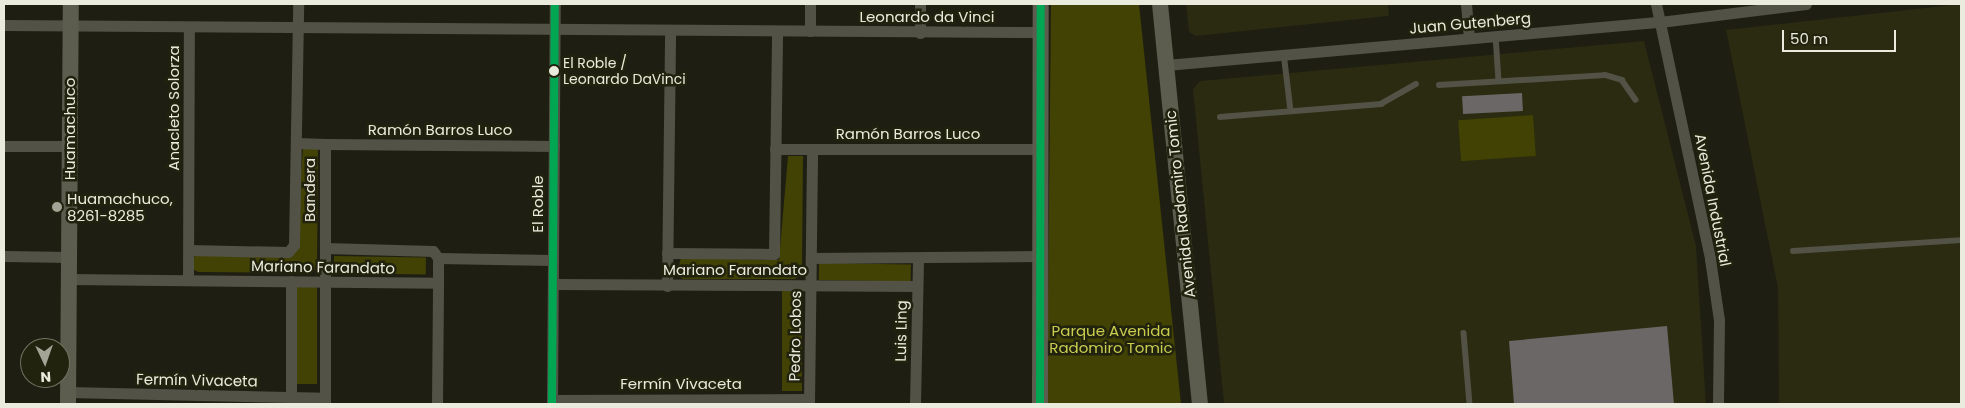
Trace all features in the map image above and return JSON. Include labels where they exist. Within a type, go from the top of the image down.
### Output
[{"type":"street","name":"Huamachuco","points":[[68,398],[71,4]]},
{"type":"street","name":"Bandera","points":[[298,4],[296,143],[325,144],[325,401]]},
{"type":"street","name":"El Roble","points":[[552,402],[555,4]]},
{"type":"street","points":[[810,4],[810,32]]},
{"type":"street","points":[[920,4],[920,32]]},
{"type":"street","points":[[1040,404],[1041,4]]},
{"type":"street","name":"Avenida Radomiro Tomic","points":[[1160,4],[1200,404]]},
{"type":"street","points":[[1466,4],[1470,38]]},
{"type":"street","name":"Avenida Industrial","points":[[1656,4],[1710,259],[1719,320],[1718,404]]},
{"type":"street","name":"Juan Gutenberg","points":[[1166,65],[1660,22],[1806,4]]},
{"type":"street","name":"Leonardo da Vinci","points":[[4,25],[298,26],[810,32],[1041,32]]},
{"type":"street","name":"Anacleto Solorza","points":[[188,280],[189,27]]},
{"type":"street","points":[[667,286],[670,30]]},
{"type":"street","points":[[775,148],[777,31]]},
{"type":"street","points":[[189,250],[288,252],[294,245],[296,143]]},
{"type":"street","name":"Ramón Barros Luco","points":[[325,144],[554,146]]},
{"type":"street","points":[[4,146],[70,146]]},
{"type":"street","name":"Ramón Barros Luco","points":[[775,148],[1040,150]]},
{"type":"street","name":"Mariano Farandato","points":[[667,253],[774,254],[775,148]]},
{"type":"street","name":"Pedro Lobos","points":[[809,402],[812,149]]},
{"type":"street","points":[[326,248],[433,251],[438,258],[436,404]]},
{"type":"street","points":[[4,256],[69,257]]},
{"type":"street","name":"Mariano Farandato","points":[[811,258],[1040,256]]},
{"type":"street","points":[[438,258],[553,260]]},
{"type":"street","name":"Luis Ling","points":[[915,404],[918,258]]},
{"type":"street","name":"Mariano Farandato","points":[[68,279],[438,283]]},
{"type":"street","points":[[290,281],[291,397]]},
{"type":"street","name":"Mariano Farandato","points":[[553,284],[917,286]]},
{"type":"street","name":"Fermín Vivaceta","points":[[68,398],[291,397],[325,401]]},
{"type":"street","name":"Fermín Vivaceta","points":[[552,402],[809,402]]},
{"type":"lane","points":[[1496,36],[1499,81]]},
{"type":"lane","points":[[1284,54],[1291,111]]},
{"type":"lane","points":[[1438,85],[1605,75],[1622,80],[1636,100]]},
{"type":"lane","points":[[1220,117],[1381,104],[1416,84]]},
{"type":"lane","points":[[1793,251],[1961,240]]},
{"type":"lane","points":[[1464,333],[1470,404]]},
{"type":"shaded area","points":[[1186,4],[1388,4],[1389,16],[1196,36],[1189,32]]},
{"type":"shaded area","points":[[1961,4],[1961,404],[1779,404],[1778,288],[1726,30]]},
{"type":"shaded area","points":[[1644,41],[1696,246],[1706,404],[1224,404],[1193,89],[1200,81]]},
{"type":"green space","name":"Parque Avenida Radomiro Tomic","points":[[1051,4],[1139,4],[1181,404],[1047,404]]},
{"type":"green space","points":[[1533,115],[1536,156],[1461,161],[1458,120]]},
{"type":"green space","points":[[303,149],[318,149],[317,268],[310,273],[198,272],[191,268],[196,252],[294,254]]},
{"type":"green space","points":[[788,156],[803,156],[802,274],[795,279],[683,279],[676,275],[681,258],[779,260]]},
{"type":"green space","points":[[334,256],[426,258],[426,275],[334,273]]},
{"type":"green space","points":[[819,263],[911,265],[911,282],[819,280]]},
{"type":"green space","points":[[297,285],[317,285],[317,384],[297,384]]},
{"type":"green space","points":[[782,291],[802,291],[802,391],[782,391]]},
{"type":"building","points":[[1522,93],[1523,111],[1463,114],[1462,96]]},
{"type":"building","points":[[1667,326],[1674,404],[1514,404],[1509,341]]},
{"type":"transit line","points":[[552,404],[555,4]]},
{"type":"transit line","points":[[1040,404],[1041,4]]},
{"type":"place","name":"El Roble / Leonardo DaVinci","points":[[554,71]]},
{"type":"place","name":"Huamachuco, 8261-8285","points":[[57,207]]}]
